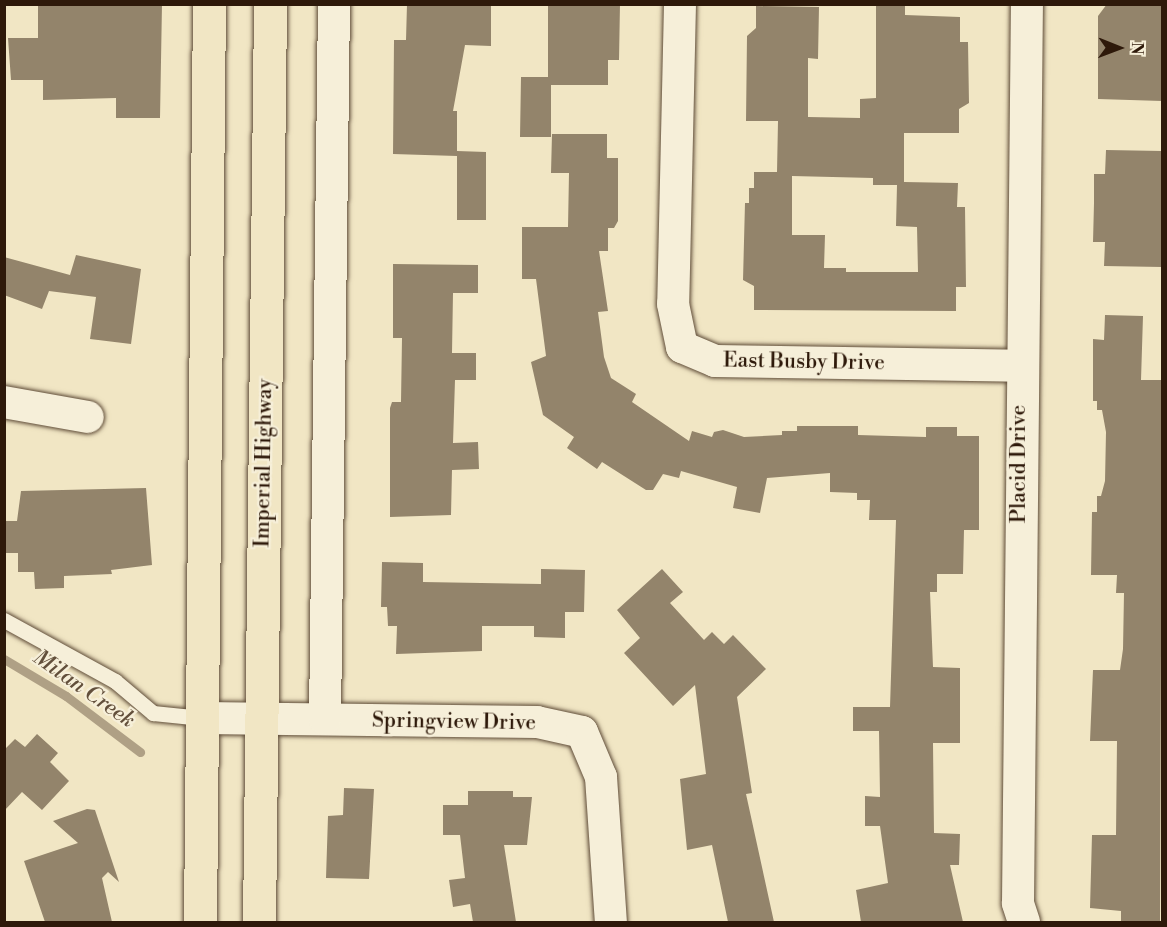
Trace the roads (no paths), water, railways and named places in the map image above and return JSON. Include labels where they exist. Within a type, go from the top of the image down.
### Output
[{"type":"main road","points":[[200,922],[209,4]]},
{"type":"main road","name":"Imperial Highway","points":[[259,922],[270,4]]},
{"type":"street","points":[[325,719],[334,4]]},
{"type":"street","name":"East Busby Drive","points":[[680,4],[673,304],[682,347],[715,361],[1020,366]]},
{"type":"street","name":"Placid Drive","points":[[1024,922],[1018,903],[1020,366],[1027,4]]},
{"type":"street","points":[[4,402],[88,417]]},
{"type":"street","name":"Springview Drive","points":[[202,718],[537,722],[582,732],[601,777],[611,922]]},
{"type":"lane","points":[[4,620],[115,681],[153,713],[202,718]]},
{"type":"waterway","name":"Milan Creek","points":[[4,659],[66,696],[140,752]]}]
